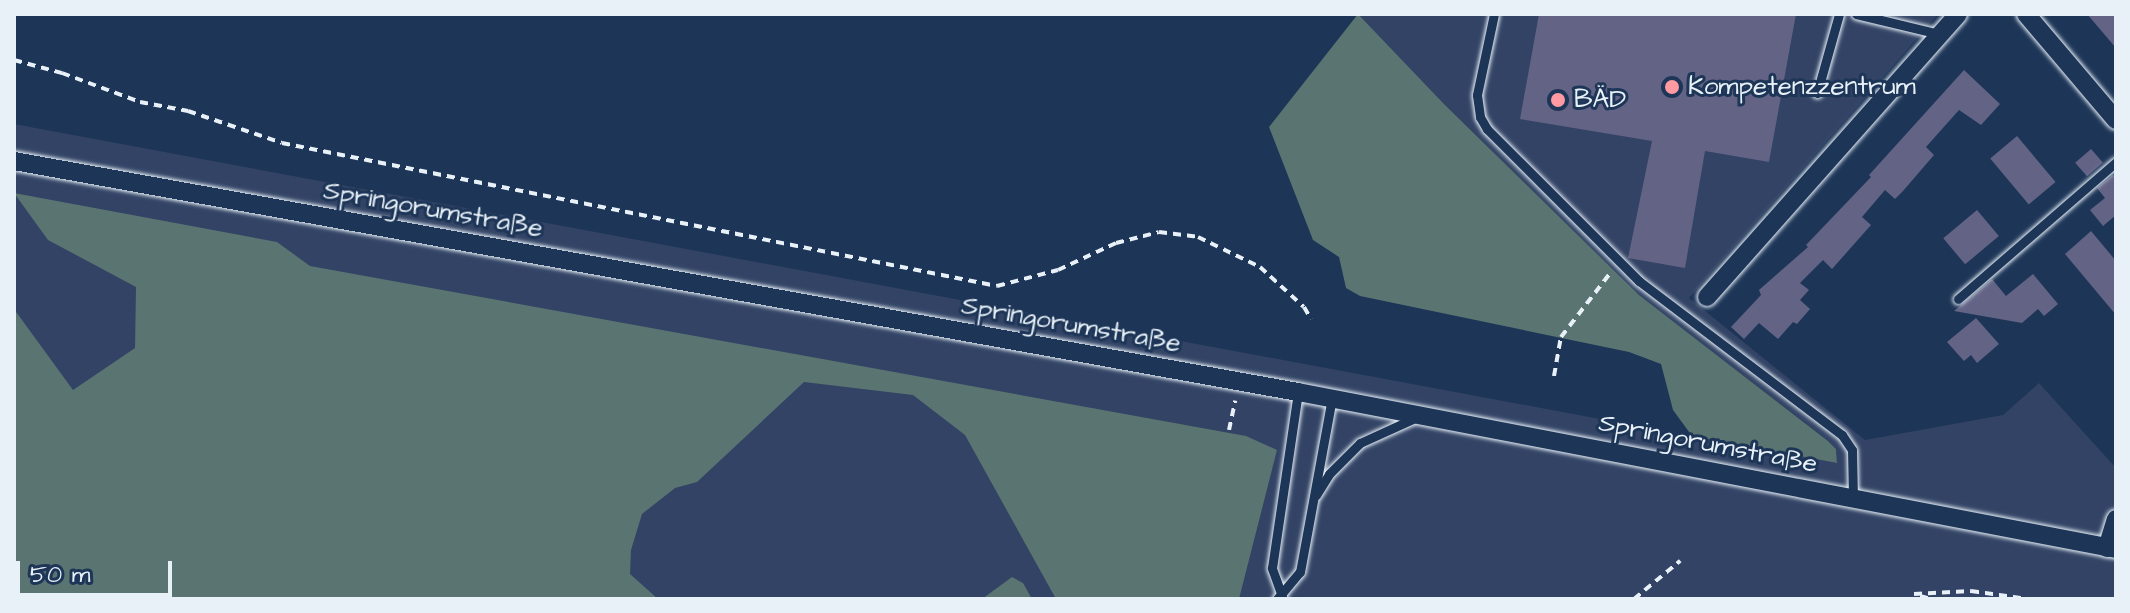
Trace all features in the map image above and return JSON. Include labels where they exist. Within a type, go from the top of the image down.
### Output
[{"type":"street","points":[[1707,297],[1958,14]]},
{"type":"street","points":[[2026,14],[2116,120]]},
{"type":"street","name":"Springorumstraße","points":[[14,161],[1332,398],[2112,548]]},
{"type":"street","points":[[2112,548],[2116,519]]},
{"type":"lane","points":[[1494,14],[1477,95],[1480,117],[1487,129],[1618,261],[1842,435],[1852,450],[1853,498]]},
{"type":"lane","points":[[1817,93],[1839,14]]},
{"type":"lane","points":[[1856,14],[1939,34]]},
{"type":"lane","points":[[1958,299],[2116,162]]},
{"type":"lane","points":[[1280,598],[1272,568],[1298,392]]},
{"type":"lane","points":[[1280,598],[1300,572],[1332,398]]},
{"type":"lane","points":[[1313,502],[1329,474],[1360,443],[1420,415]]},
{"type":"path","points":[[14,60],[62,73],[140,102],[188,111],[282,143],[997,286],[1058,270],[1116,243],[1159,232],[1198,237],[1260,267],[1304,307],[1311,319]]},
{"type":"path","points":[[1554,376],[1561,337],[1618,261]]},
{"type":"path","points":[[1634,599],[1680,561]]},
{"type":"path","points":[[1916,597],[1971,591],[2029,599]]},
{"type":"path","points":[[1916,597],[1931,599]]},
{"type":"shaded area","points":[[1358,14],[1938,14],[1689,298],[1865,440],[2003,415],[2039,383],[2116,468],[2116,599],[14,599],[14,124],[1837,463],[1836,449],[1828,441],[1639,295],[1444,104]]},
{"type":"green space","points":[[1358,14],[1444,104],[1639,295],[1828,441],[1836,449],[1837,463],[1692,436],[1673,410],[1661,364],[1629,352],[1360,296],[1346,288],[1339,257],[1313,240],[1269,127]]},
{"type":"green space","points":[[14,193],[277,242],[310,266],[1246,436],[1277,450],[1239,599],[1056,599],[965,435],[913,395],[804,382],[697,482],[675,488],[642,514],[631,550],[630,574],[658,599],[14,599],[14,309],[73,390],[135,348],[136,287],[48,240]]},
{"type":"green space","points":[[1012,577],[1023,583],[1032,599],[982,599]]},
{"type":"building","name":"Kompetenzzentrum","points":[[1539,14],[1796,14],[1769,162],[1705,151],[1685,268],[1628,258],[1652,141],[1520,119]]},
{"type":"building","points":[[2087,14],[2116,14],[2116,48]]},
{"type":"building","points":[[1964,70],[2000,104],[1981,125],[1959,110],[1926,147],[1934,155],[1903,191],[1895,199],[1885,190],[1862,217],[1871,225],[1832,269],[1823,260],[1800,283],[1809,290],[1800,300],[1810,309],[1797,324],[1793,322],[1778,339],[1759,323],[1744,339],[1731,327],[1761,295],[1759,290],[1808,247],[1806,245],[1871,177],[1869,175]]},
{"type":"building","points":[[2017,136],[2056,182],[2029,204],[1990,158]]},
{"type":"building","points":[[2091,149],[2103,163],[2087,176],[2075,163]]},
{"type":"building","points":[[2113,175],[2116,179],[2116,215],[2103,226],[2090,210],[2105,198],[2097,188]]},
{"type":"building","points":[[1977,210],[1999,236],[1965,264],[1943,238]]},
{"type":"building","points":[[2091,231],[2116,261],[2116,315],[2065,254]]},
{"type":"building","points":[[2033,274],[2058,304],[2044,316],[2038,309],[2022,323],[1954,311],[1992,279],[2006,296]]},
{"type":"building","points":[[1976,318],[1999,344],[1977,363],[1971,355],[1964,361],[1947,342]]},
{"type":"place","name":"Kompetenzzentrum","points":[[1672,87]]},
{"type":"place","name":"BÄD","points":[[1558,100]]}]
